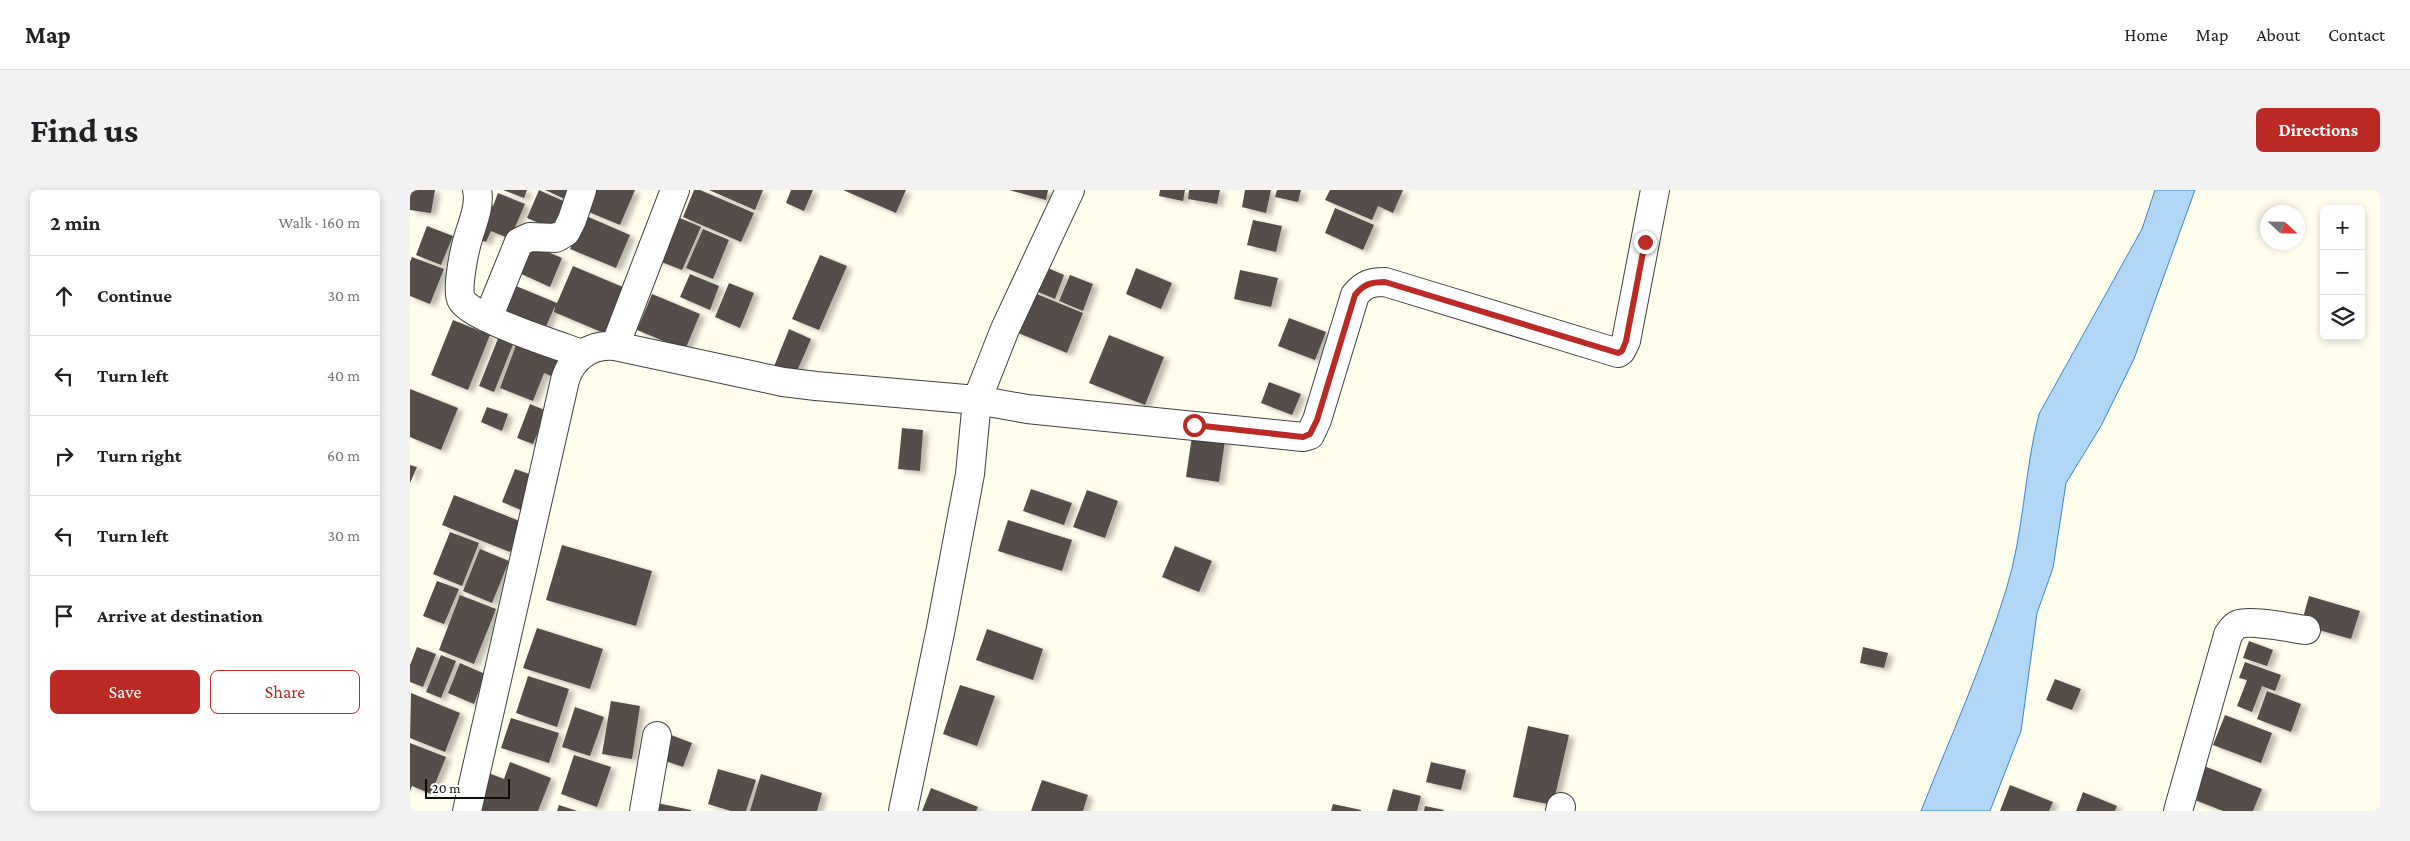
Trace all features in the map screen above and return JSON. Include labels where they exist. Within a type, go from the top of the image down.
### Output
[{"type":"street","points":[[478,190],[478,200],[466,247],[460,298],[466,307],[488,318],[582,354]]},
{"type":"street","points":[[488,318],[519,242],[530,237],[556,238],[566,232],[582,190]]},
{"type":"street","points":[[616,346],[675,190]]},
{"type":"street","points":[[903,811],[941,628],[970,474],[977,400],[1005,329],[1070,190]]},
{"type":"street","points":[[467,811],[565,380],[572,363],[582,354],[606,345],[616,346],[783,382],[977,400],[1027,409],[1303,437],[1310,434],[1317,420],[1355,295],[1362,286],[1373,282],[1385,282],[1618,353],[1622,351],[1626,341],[1655,190]]},
{"type":"street","points":[[2178,811],[2228,635],[2233,627],[2248,623],[2306,630]]},
{"type":"street","points":[[644,811],[657,736]]},
{"type":"water","points":[[2155,190],[2195,190],[2134,359],[2101,426],[2066,483],[2053,568],[2037,613],[2021,731],[1990,811],[1921,811],[1977,674],[2006,590],[2017,547],[2030,458],[2039,414],[2142,229]]},
{"type":"building","points":[[410,190],[435,190],[431,213],[410,210]]},
{"type":"building","points":[[503,190],[527,190],[524,198]]},
{"type":"building","points":[[539,190],[572,205],[560,232],[527,218]]},
{"type":"building","points":[[545,190],[571,190],[567,200]]},
{"type":"building","points":[[593,190],[635,190],[620,225],[584,210]]},
{"type":"building","points":[[694,190],[700,190],[754,213],[741,242],[683,217]]},
{"type":"building","points":[[709,190],[763,190],[755,210]]},
{"type":"building","points":[[791,190],[813,190],[804,211],[786,203]]},
{"type":"building","points":[[843,190],[906,190],[896,213]]},
{"type":"building","points":[[1009,190],[1048,190],[1046,200]]},
{"type":"building","points":[[1160,190],[1185,190],[1183,201],[1159,196]]},
{"type":"building","points":[[1189,190],[1220,190],[1217,204],[1188,199]]},
{"type":"building","points":[[1245,190],[1271,190],[1266,213],[1242,207]]},
{"type":"building","points":[[1277,190],[1301,190],[1298,202],[1275,197]]},
{"type":"building","points":[[1330,190],[1403,190],[1393,213],[1378,206],[1372,220],[1325,200]]},
{"type":"building","points":[[498,193],[525,204],[510,239],[491,231],[486,242],[471,236],[485,203],[493,206]]},
{"type":"building","points":[[1335,208],[1374,225],[1363,250],[1325,233]]},
{"type":"building","points":[[584,215],[630,235],[616,268],[570,249]]},
{"type":"building","points":[[673,215],[701,227],[682,270],[654,259]]},
{"type":"building","points":[[1253,220],[1282,226],[1276,252],[1247,245]]},
{"type":"building","points":[[427,226],[453,236],[441,265],[416,255]]},
{"type":"building","points":[[703,229],[729,240],[713,279],[686,268]]},
{"type":"building","points":[[529,244],[562,258],[550,287],[517,272]]},
{"type":"building","points":[[820,255],[847,266],[819,330],[792,319]]},
{"type":"building","points":[[412,257],[444,269],[430,304],[410,296],[410,262]]},
{"type":"building","points":[[1041,265],[1064,275],[1055,299],[1031,289]]},
{"type":"building","points":[[573,266],[625,288],[606,334],[554,312],[555,306],[544,331],[504,313],[516,286],[557,303]]},
{"type":"building","points":[[1136,268],[1172,283],[1161,309],[1126,294]]},
{"type":"building","points":[[1240,270],[1278,278],[1271,307],[1234,299]]},
{"type":"building","points":[[690,274],[719,286],[710,310],[680,297]]},
{"type":"building","points":[[1070,275],[1093,284],[1083,311],[1059,301]]},
{"type":"building","points":[[729,283],[754,293],[740,328],[715,317]]},
{"type":"building","points":[[1027,290],[1083,313],[1067,353],[1011,330]]},
{"type":"building","points":[[652,294],[700,314],[685,350],[637,330]]},
{"type":"building","points":[[1289,318],[1326,332],[1315,360],[1278,346]]},
{"type":"building","points":[[453,320],[490,335],[468,390],[431,375]]},
{"type":"building","points":[[789,329],[811,339],[794,378],[773,369]]},
{"type":"building","points":[[1109,335],[1164,357],[1145,405],[1089,383]]},
{"type":"building","points":[[499,336],[514,342],[494,392],[479,386]]},
{"type":"building","points":[[519,337],[560,353],[551,376],[544,373],[533,401],[500,388]]},
{"type":"building","points":[[1269,382],[1301,394],[1292,415],[1261,403]]},
{"type":"building","points":[[410,389],[458,408],[441,450],[410,437]]},
{"type":"building","points":[[530,404],[547,411],[533,444],[517,438]]},
{"type":"building","points":[[487,407],[508,414],[502,431],[481,422]]},
{"type":"building","points":[[902,428],[923,430],[920,471],[898,469]]},
{"type":"building","points":[[1193,429],[1226,434],[1219,482],[1186,477]]},
{"type":"building","points":[[410,465],[417,467],[410,483]]},
{"type":"building","points":[[515,469],[535,476],[521,510],[502,502]]},
{"type":"building","points":[[1031,489],[1072,503],[1064,525],[1023,511]]},
{"type":"building","points":[[1087,490],[1118,501],[1105,538],[1073,527]]},
{"type":"building","points":[[454,495],[522,522],[510,552],[442,525]]},
{"type":"building","points":[[1008,520],[1072,540],[1062,571],[998,551]]},
{"type":"building","points":[[450,532],[479,543],[462,586],[433,574]]},
{"type":"building","points":[[562,545],[652,571],[636,626],[546,600]]},
{"type":"building","points":[[1175,546],[1212,561],[1199,592],[1162,577]]},
{"type":"building","points":[[480,549],[509,561],[492,603],[463,591]]},
{"type":"building","points":[[437,581],[459,589],[444,624],[423,616]]},
{"type":"building","points":[[460,595],[496,609],[474,664],[439,650]]},
{"type":"building","points":[[2309,596],[2360,611],[2351,639],[2301,625]]},
{"type":"building","points":[[537,628],[603,649],[590,689],[523,668]]},
{"type":"building","points":[[987,629],[1043,649],[1033,680],[976,660]]},
{"type":"building","points":[[2249,641],[2273,650],[2267,666],[2243,658]]},
{"type":"building","points":[[417,647],[436,654],[423,687],[410,682],[410,665]]},
{"type":"building","points":[[1863,647],[1888,653],[1884,668],[1860,663]]},
{"type":"building","points":[[441,655],[456,661],[441,698],[426,692]]},
{"type":"building","points":[[2245,662],[2281,675],[2275,691],[2262,686],[2252,712],[2237,706],[2247,680],[2239,678]]},
{"type":"building","points":[[460,663],[485,674],[474,704],[448,693]]},
{"type":"building","points":[[528,676],[569,689],[557,727],[516,713]]},
{"type":"building","points":[[2055,679],[2081,689],[2072,710],[2046,700]]},
{"type":"building","points":[[960,685],[995,696],[977,746],[943,734]]},
{"type":"building","points":[[2267,691],[2301,704],[2291,732],[2257,719]]},
{"type":"building","points":[[411,693],[460,713],[445,752],[410,738]]},
{"type":"building","points":[[611,701],[640,706],[632,759],[602,754]]},
{"type":"building","points":[[575,707],[604,717],[590,756],[562,747]]},
{"type":"building","points":[[2225,715],[2272,733],[2261,763],[2213,745]]},
{"type":"building","points":[[511,718],[559,733],[549,763],[501,748]]},
{"type":"building","points":[[1528,726],[1569,735],[1553,805],[1513,797]]},
{"type":"building","points":[[666,733],[692,743],[683,767],[657,758]]},
{"type":"building","points":[[410,743],[446,757],[431,794],[412,786],[410,791]]},
{"type":"building","points":[[574,755],[611,767],[597,807],[561,794]]},
{"type":"building","points":[[510,762],[551,778],[538,811],[477,811],[486,772],[504,779]]},
{"type":"building","points":[[1431,762],[1466,770],[1461,790],[1426,782]]},
{"type":"building","points":[[2204,766],[2262,789],[2253,811],[2223,811],[2190,798]]},
{"type":"building","points":[[718,769],[756,780],[746,811],[731,811],[708,804]]},
{"type":"building","points":[[761,774],[822,793],[817,811],[750,811]]},
{"type":"building","points":[[1042,780],[1088,795],[1083,811],[1031,811]]},
{"type":"building","points":[[2010,785],[2053,802],[2049,811],[2000,811]]},
{"type":"building","points":[[931,788],[978,807],[976,811],[922,811]]},
{"type":"building","points":[[1393,789],[1421,796],[1417,811],[1387,811]]},
{"type":"building","points":[[2083,792],[2117,806],[2115,811],[2076,811]]},
{"type":"building","points":[[652,802],[691,810],[691,811],[650,811]]},
{"type":"building","points":[[1333,804],[1361,810],[1361,811],[1331,811]]},
{"type":"building","points":[[559,805],[577,811],[557,811]]},
{"type":"building","points":[[1425,806],[1444,810],[1424,811]]},
{"type":"route","points":[[1194,425],[1303,437],[1310,434],[1317,420],[1355,295],[1362,286],[1373,282],[1385,282],[1618,353],[1622,351],[1626,341],[1645,242]]}]
